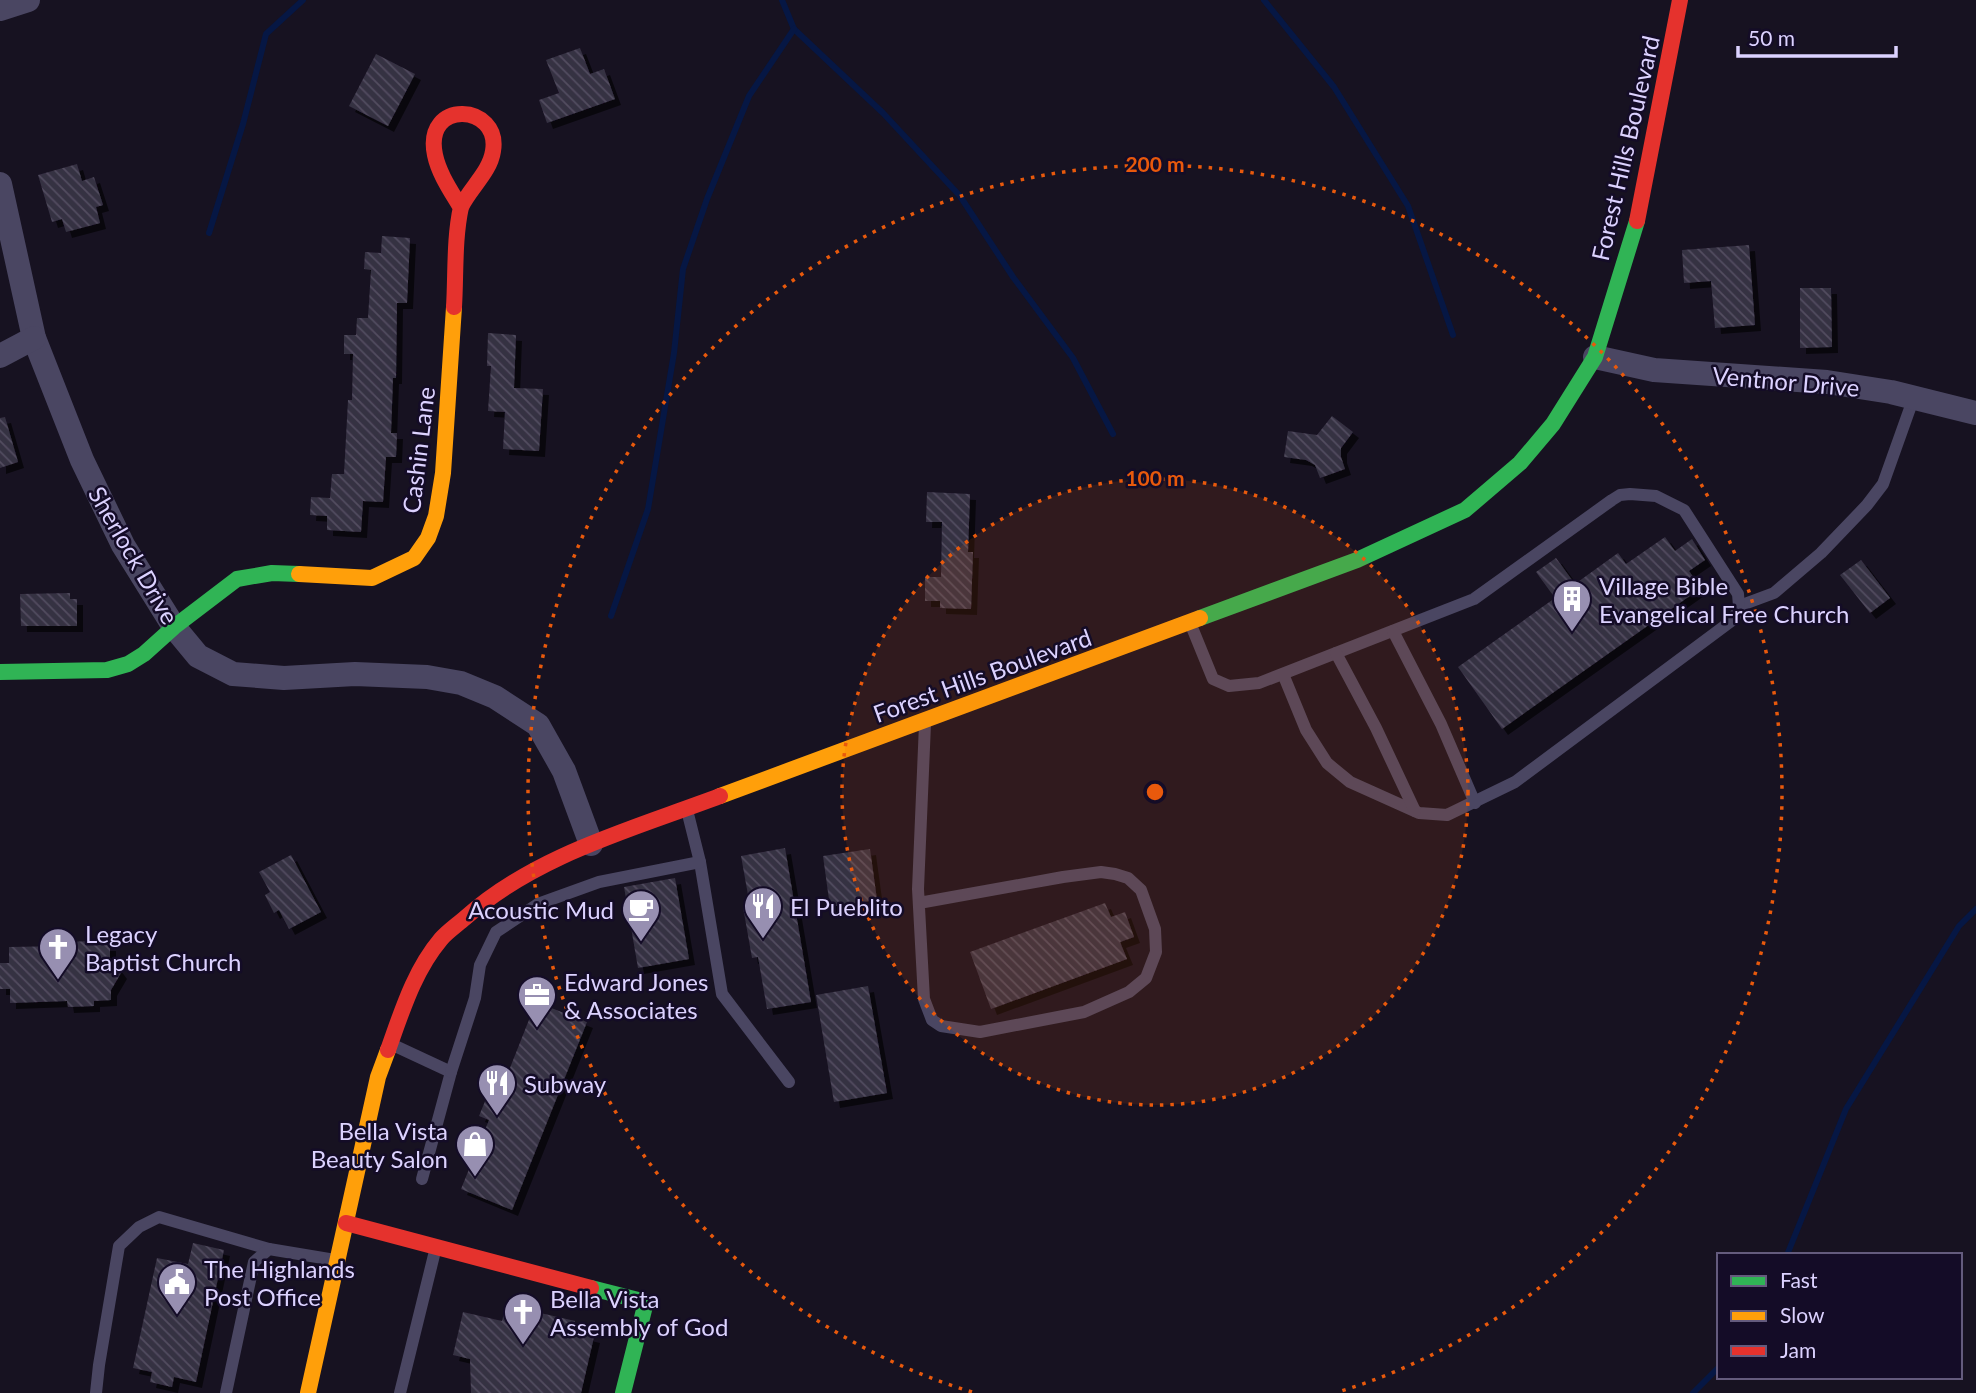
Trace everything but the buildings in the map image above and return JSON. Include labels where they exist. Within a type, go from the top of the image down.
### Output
[{"type":"main road","name":"Forest Hills Boulevard","points":[[308,1393],[378,1077],[410,988],[441,939],[485,899],[544,864],[591,844],[1357,560],[1465,510],[1520,463],[1553,424],[1595,358],[1639,215],[1680,0]]},
{"type":"main road","points":[[461,113],[477,116],[489,127],[494,139],[488,170],[461,208],[437,164],[433,144],[436,129],[446,117],[461,113]]},
{"type":"main road","name":"Cashin Lane","points":[[0,672],[107,670],[128,664],[237,579],[272,573],[372,578],[414,558],[428,538],[436,516],[443,473],[461,208]]},
{"type":"main road","points":[[346,1223],[646,1302],[623,1393]]},
{"type":"street","points":[[0,9],[28,0]]},
{"type":"street","name":"Sherlock Drive","points":[[0,184],[34,338],[82,460],[123,545],[174,627],[198,656],[233,674],[284,678],[355,674],[427,677],[461,683],[495,696],[538,725],[564,771],[591,844]]},
{"type":"street","points":[[0,356],[34,338]]},
{"type":"street","name":"Ventnor Drive","points":[[1595,358],[1654,370],[1828,382],[1891,391],[1976,413]]},
{"type":"lane","points":[[1739,606],[1774,593],[1821,553],[1867,505],[1883,484],[1914,397]]},
{"type":"lane","points":[[1189,622],[1213,679],[1228,686],[1239,687],[1259,683],[1474,599],[1612,500],[1630,494],[1656,496],[1684,510],[1738,594],[1739,606],[1734,619],[1514,782],[1447,815],[1415,811],[1350,782],[1326,763],[1306,730],[1283,674]]},
{"type":"lane","points":[[1393,631],[1441,724],[1475,803]]},
{"type":"lane","points":[[1336,653],[1376,728],[1415,811]]},
{"type":"lane","points":[[919,903],[1063,877],[1101,872],[1115,874],[1128,878],[1141,890],[1155,929],[1156,952],[1146,978],[1129,992],[1084,1012],[980,1032],[941,1026],[932,1020],[924,999],[919,903],[925,720]]},
{"type":"lane","points":[[687,809],[700,862],[722,994],[789,1082]]},
{"type":"lane","points":[[422,1179],[451,1072],[475,998],[480,965],[496,932],[538,904],[599,882],[700,862]]},
{"type":"lane","points":[[390,1043],[451,1072]]},
{"type":"lane","points":[[96,1393],[120,1246],[139,1227],[159,1217],[270,1248],[339,1260]]},
{"type":"lane","points":[[400,1393],[436,1247]]},
{"type":"lane","points":[[226,1393],[254,1262],[270,1248]]},
{"type":"waterway","points":[[209,233],[243,124],[266,34],[303,0]]},
{"type":"waterway","points":[[782,0],[794,29],[883,113],[960,196],[1013,277],[1073,358],[1113,434]]},
{"type":"waterway","points":[[1264,0],[1334,87],[1408,206],[1453,335]]},
{"type":"waterway","points":[[611,616],[648,509],[674,353],[683,269],[707,199],[749,96],[794,29]]},
{"type":"waterway","points":[[1788,1253],[1846,1109],[1959,926],[1976,909]]},
{"type":"waterway","points":[[1693,1393],[1717,1369]]},
{"type":"traffic: fast","points":[[1200,618],[1357,560],[1465,510],[1520,463],[1553,424],[1595,357],[1637,221]]},
{"type":"traffic: fast","points":[[0,672],[107,670],[128,664],[237,579],[272,573],[299,574]]},
{"type":"traffic: fast","points":[[591,1288],[646,1302],[623,1393]]},
{"type":"traffic: slow","points":[[299,574],[372,578],[414,558],[428,538],[436,516],[443,473],[454,307]]},
{"type":"traffic: slow","points":[[720,796],[1200,618]]},
{"type":"traffic: slow","points":[[308,1393],[378,1077],[388,1050]]},
{"type":"traffic: jam","points":[[1637,221],[1680,0]]},
{"type":"traffic: jam","points":[[454,307],[456,244],[459,219],[461,207],[484,173],[493,151],[492,135],[486,124],[475,117],[462,114],[450,116],[440,124],[434,137],[439,169],[449,189],[453,195],[457,202],[461,208]]},
{"type":"traffic: jam","points":[[388,1050],[423,964],[447,933],[492,896],[554,860],[620,832],[720,796]]},
{"type":"traffic: jam","points":[[346,1223],[591,1288]]},
{"type":"place","name":"Village Bible Evangelical Free Church","points":[[1572,633]]},
{"type":"place","name":"El Pueblito","points":[[763,940]]},
{"type":"place","name":"Acoustic Mud","points":[[641,943]]},
{"type":"place","name":"Legacy Baptist Church","points":[[58,981]]},
{"type":"place","name":"Edward Jones & Associates","points":[[537,1029]]},
{"type":"place","name":"Subway","points":[[497,1117]]},
{"type":"place","name":"Bella Vista Beauty Salon","points":[[475,1178]]},
{"type":"place","name":"The Highlands Post Office","points":[[177,1316]]},
{"type":"place","name":"Bella Vista Assembly of God","points":[[523,1346]]}]
